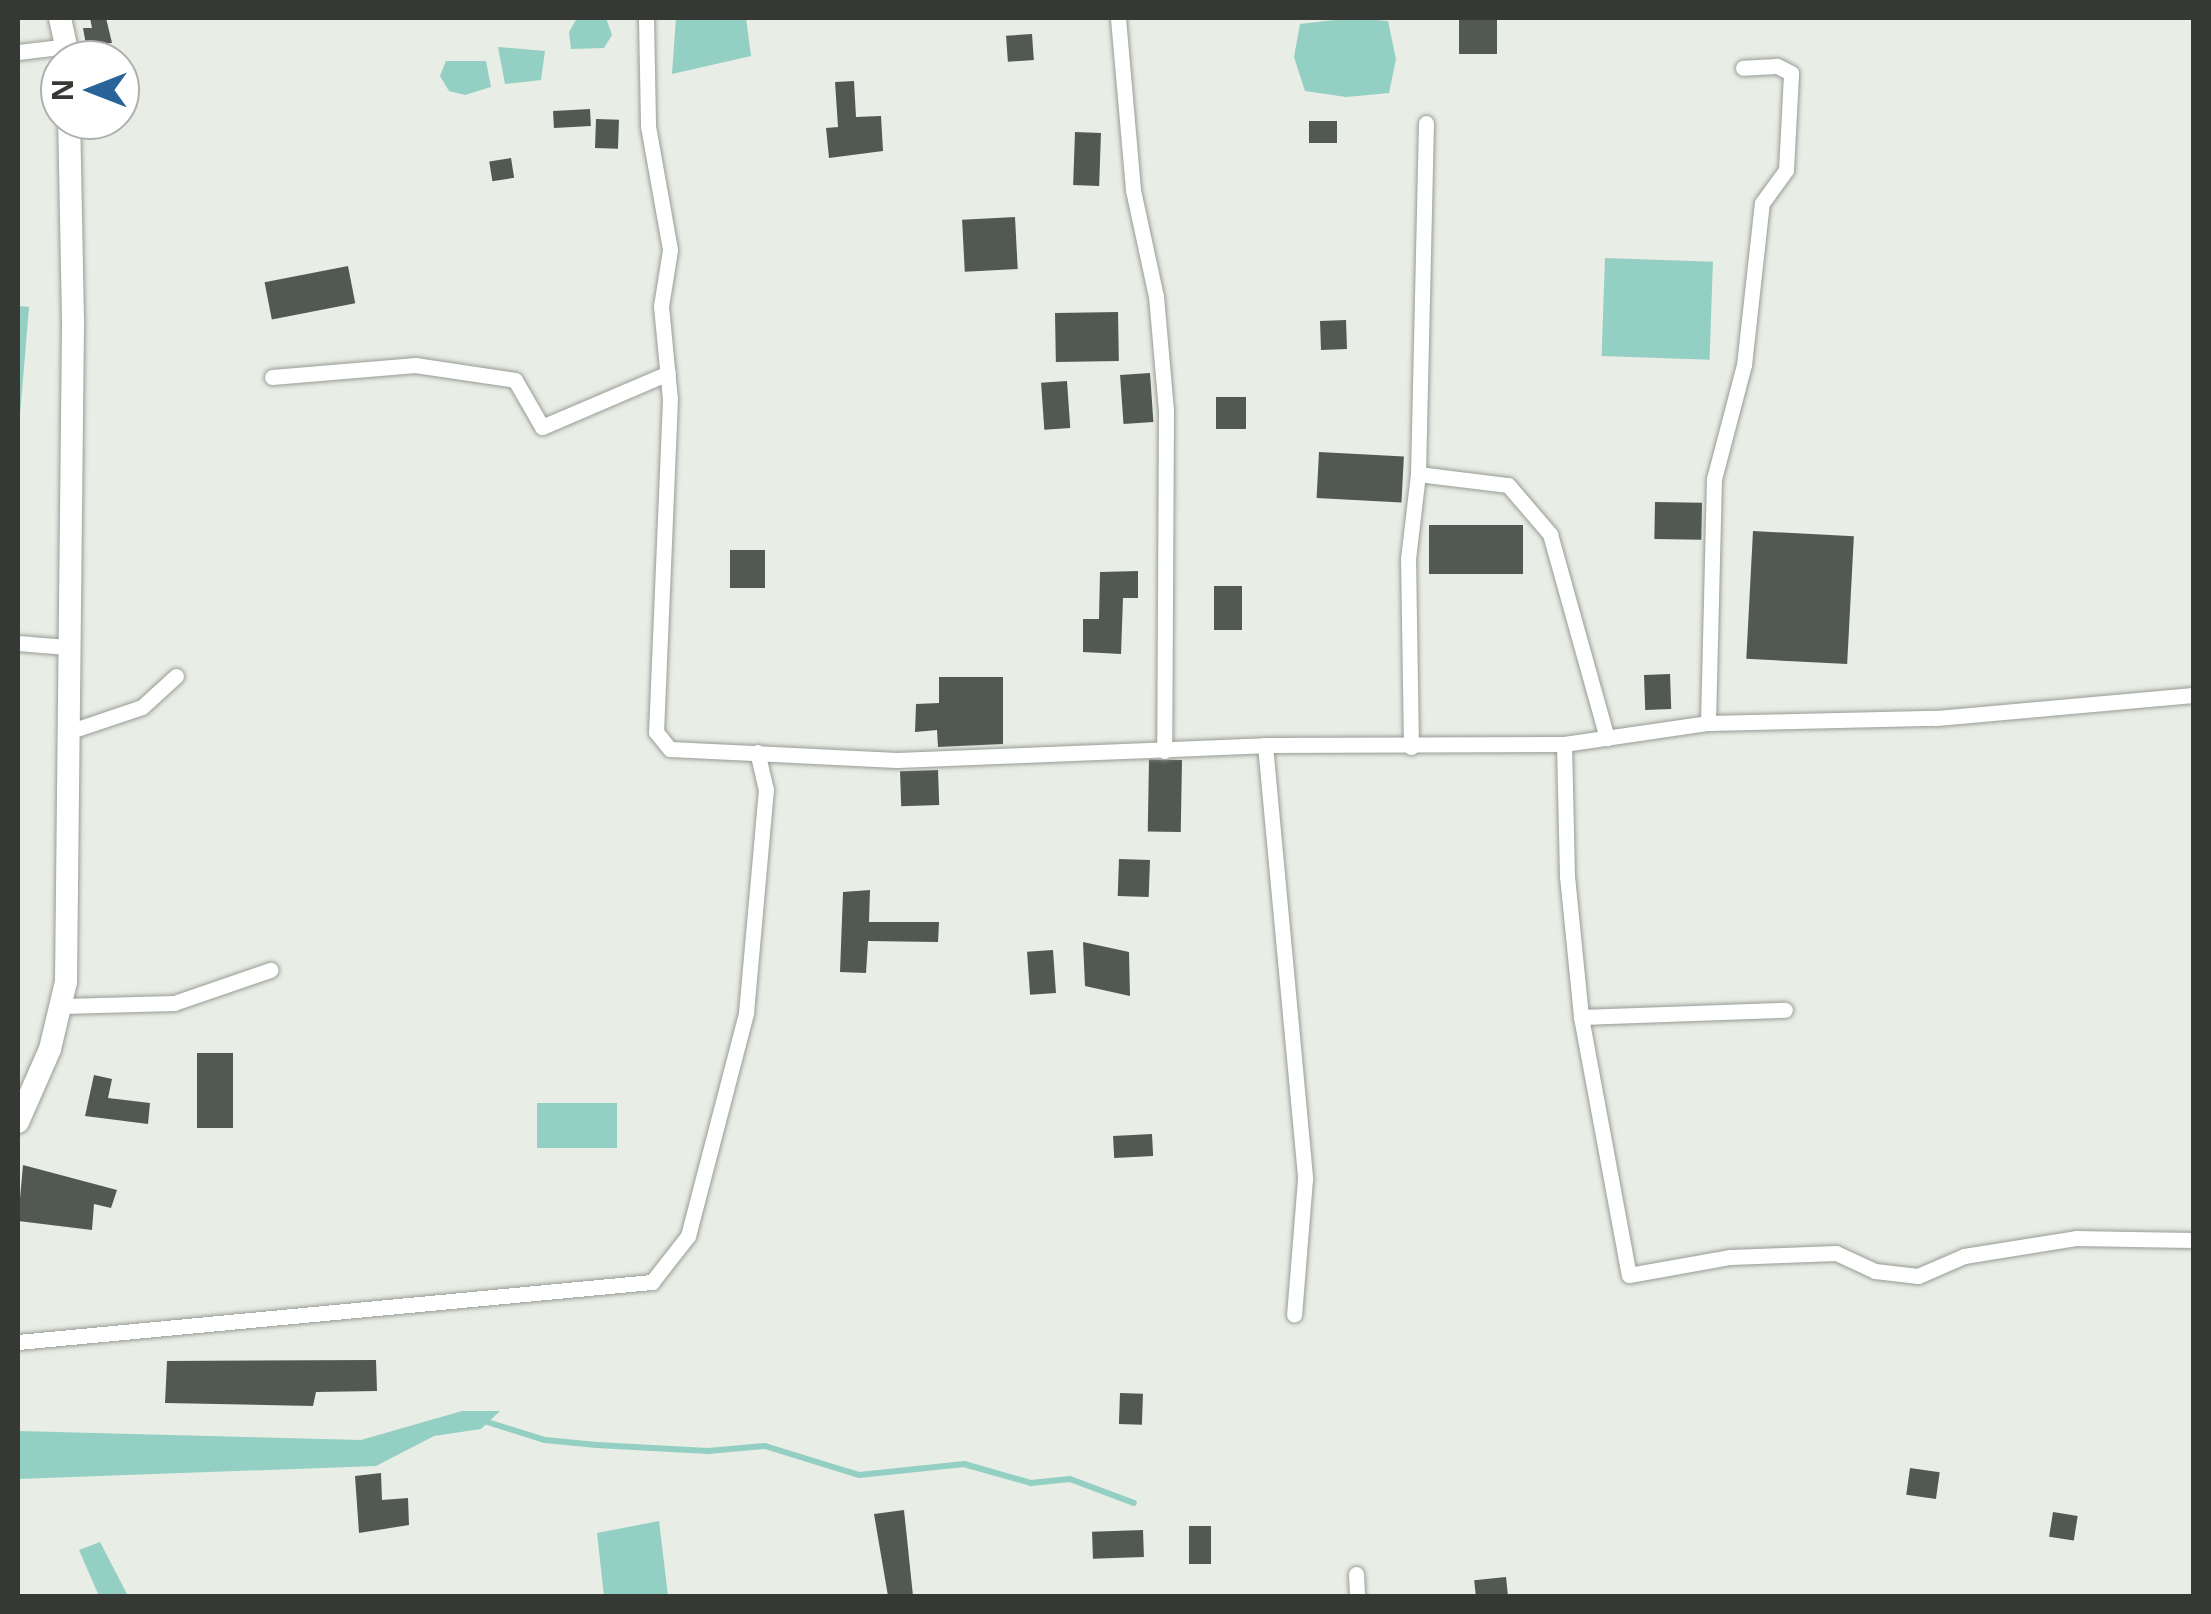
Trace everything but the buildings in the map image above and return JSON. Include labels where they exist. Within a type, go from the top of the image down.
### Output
[{"type":"main road","points":[[18,1122],[29,1106],[62,1006],[74,321],[69,140]]},
{"type":"street","points":[[646,18],[648,126],[670,250],[661,306],[668,373],[656,732],[670,748],[897,760],[1265,745],[1411,747],[1546,739],[1564,744],[1708,724],[1936,718],[2194,695]]},
{"type":"street","points":[[1118,18],[1134,190],[1156,296],[1166,410],[1164,751]]},
{"type":"street","points":[[1708,724],[1714,480],[1744,365],[1762,203],[1786,170],[1791,73],[1776,66],[1743,68]]},
{"type":"street","points":[[1411,747],[1408,559],[1418,474],[1426,122]]},
{"type":"street","points":[[272,377],[415,365],[514,380],[542,427],[668,373]]},
{"type":"street","points":[[1418,474],[1508,484],[1550,534],[1606,738]]},
{"type":"street","points":[[18,643],[67,647]]},
{"type":"street","points":[[65,734],[142,707],[176,676]]},
{"type":"street","points":[[1564,744],[1567,876],[1582,1016],[1629,1275],[1730,1258],[1836,1253],[1875,1271],[1918,1276],[1964,1256],[2076,1238],[2194,1240]]},
{"type":"street","points":[[1265,745],[1305,1180],[1294,1315]]},
{"type":"street","points":[[18,1342],[652,1282],[688,1236],[746,1013],[766,790],[757,752]]},
{"type":"street","points":[[62,1006],[174,1003],[270,970]]},
{"type":"street","points":[[1582,1016],[1786,1010]]},
{"type":"street","points":[[1356,1574],[1357,1596]]},
{"type":"water","points":[[577,18],[606,18],[612,35],[604,48],[571,49],[569,32]]},
{"type":"water","points":[[676,18],[746,18],[751,56],[672,74]]},
{"type":"water","points":[[1352,18],[1388,21],[1396,59],[1389,93],[1346,97],[1305,91],[1294,57],[1300,24]]},
{"type":"water","points":[[498,47],[545,51],[541,80],[505,84]]},
{"type":"water","points":[[446,61],[486,61],[491,87],[465,95],[449,91],[440,76]]},
{"type":"water","points":[[1605,258],[1713,262],[1710,360],[1602,356]]},
{"type":"water","points":[[18,306],[29,307],[19,427],[18,427]]},
{"type":"water","points":[[537,1103],[617,1103],[617,1148],[537,1148]]},
{"type":"water","points":[[462,1411],[500,1411],[481,1429],[434,1436],[376,1466],[18,1479],[18,1431],[361,1440]]},
{"type":"water","points":[[659,1521],[668,1596],[604,1596],[597,1533]]},
{"type":"water","points":[[100,1542],[128,1596],[99,1596],[79,1550]]},
{"type":"waterway","points":[[481,1420],[545,1440],[597,1445],[708,1451],[765,1446],[859,1475],[964,1464],[1031,1483],[1070,1479],[1134,1503]]}]
